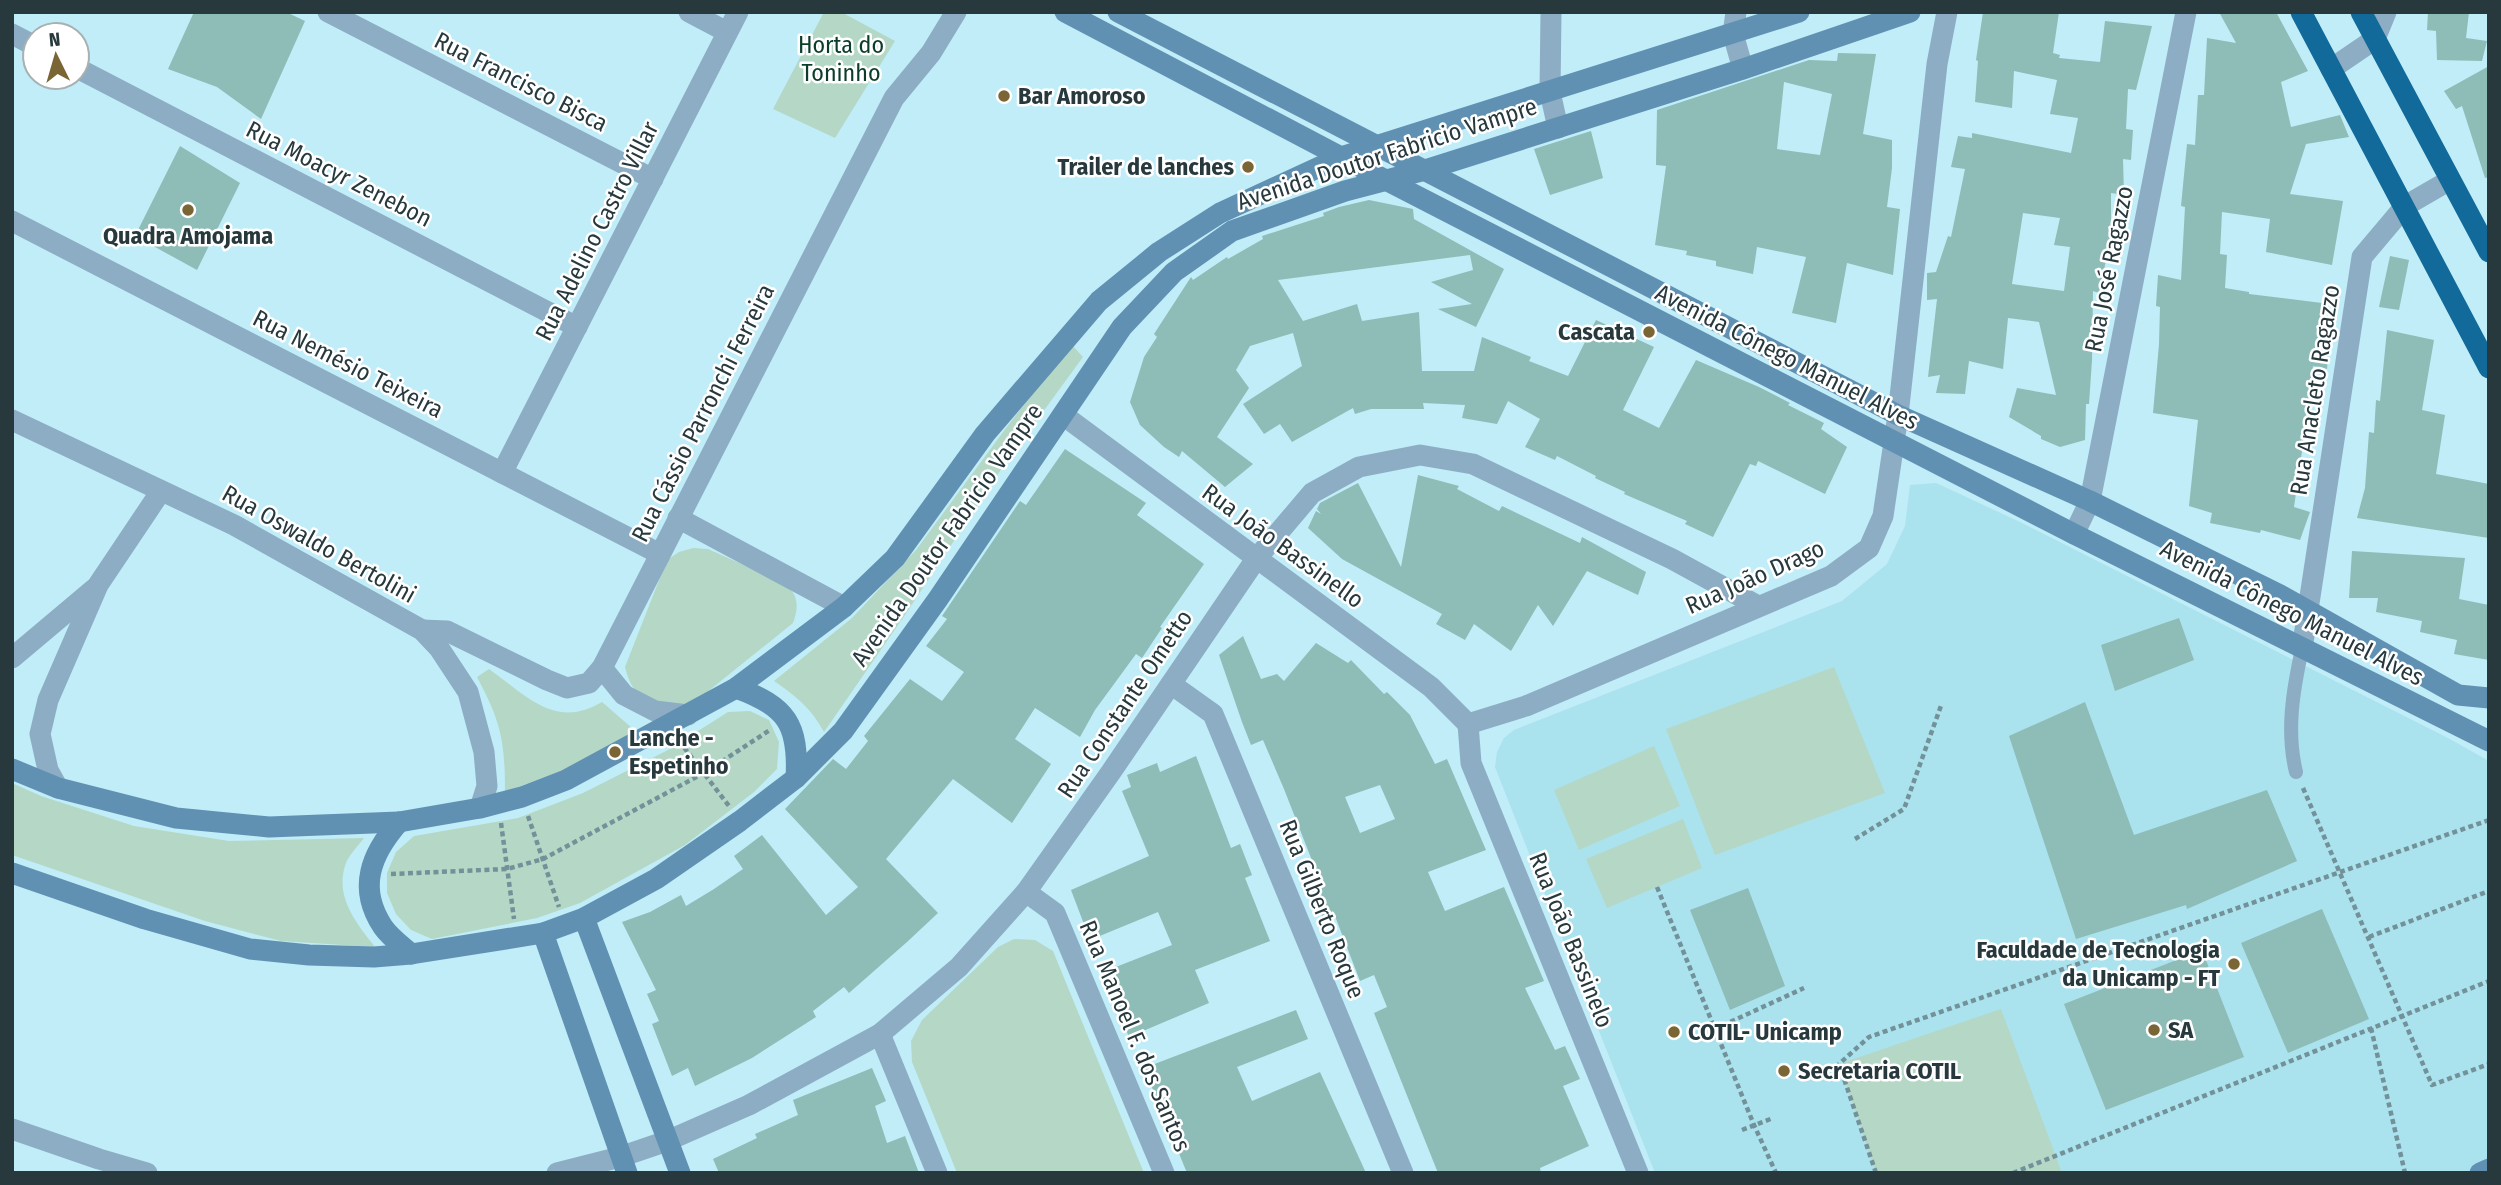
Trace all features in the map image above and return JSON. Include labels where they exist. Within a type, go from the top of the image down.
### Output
[{"type":"highway","points":[[2301,12],[2487,363]]},
{"type":"highway","points":[[2361,12],[2489,252]]},
{"type":"main road","name":"Avenida Cônego Manuel Alves","points":[[1065,12],[1386,181],[2074,534],[2489,741]]},
{"type":"main road","name":"Avenida Cônego Manuel Alves","points":[[1118,12],[1898,415],[2090,501],[2280,595],[2458,695],[2489,698]]},
{"type":"main road","name":"Avenida Doutor Fabricio Vampre","points":[[12,769],[58,788],[176,818],[269,827],[399,822],[489,806],[566,780],[736,688],[844,607],[895,558],[985,434],[1099,301],[1159,252],[1220,213],[1340,157],[1799,12]]},
{"type":"main road","name":"Avenida Doutor Fabricio Vampre","points":[[12,873],[145,919],[250,949],[309,955],[374,957],[411,954],[543,933],[575,921],[656,879],[740,821],[796,778],[843,731],[938,599],[1122,327],[1174,272],[1232,231],[1345,191],[1425,170],[1558,128],[1910,12]]},
{"type":"main road","points":[[736,688],[765,698],[786,719],[797,748],[796,778]]},
{"type":"main road","points":[[399,822],[381,842],[369,875],[371,904],[384,929],[411,954]]},
{"type":"main road","points":[[575,921],[680,1173]]},
{"type":"main road","points":[[543,933],[623,1165]]},
{"type":"main road","points":[[2480,1173],[2489,1169]]},
{"type":"street","name":"Rua Francisco Bisca","points":[[328,12],[653,179]]},
{"type":"street","points":[[689,12],[727,32]]},
{"type":"street","name":"Rua Adelino Castro Villar","points":[[502,473],[738,12]]},
{"type":"street","name":"Rua Cássio Parronchi Ferreira","points":[[422,630],[447,631],[567,688],[589,683],[602,668],[894,98],[931,53],[956,12]]},
{"type":"street","points":[[1551,12],[1550,92],[1558,128]]},
{"type":"street","points":[[1736,12],[1733,34],[1743,69]]},
{"type":"street","name":"Rua João Drago","points":[[1468,723],[1526,706],[1831,576],[1869,548],[1882,516],[1898,415],[1937,64],[1947,12]]},
{"type":"street","name":"Rua José Ragazzo","points":[[2074,534],[2090,501],[2186,12]]},
{"type":"street","points":[[2331,69],[2375,39],[2386,12]]},
{"type":"street","name":"Rua Moacyr Zenebon","points":[[91,75],[577,327]]},
{"type":"street","name":"Rua Anacleto Ragazzo","points":[[2302,649],[2362,257],[2404,206],[2450,180]]},
{"type":"street","name":"Rua Nemésio Teixeira","points":[[12,221],[660,554]]},
{"type":"street","name":"Rua João Bassinello","points":[[1063,415],[1431,687],[1468,723]]},
{"type":"street","name":"Rua Oswaldo Bertolini","points":[[12,420],[234,525],[422,630],[439,648],[468,692],[484,752],[489,806]]},
{"type":"street","name":"Rua Constante Ometto","points":[[557,1173],[623,1165],[667,1141],[749,1105],[880,1034],[959,967],[1026,892],[1256,559],[1312,493],[1359,467],[1420,455],[1473,464],[1672,559],[1758,606]]},
{"type":"street","points":[[58,788],[48,770],[40,734],[48,700],[98,585],[162,491]]},
{"type":"street","points":[[678,518],[844,607]]},
{"type":"street","points":[[12,658],[98,585]]},
{"type":"street","points":[[602,668],[624,695],[654,711],[688,715]]},
{"type":"street","name":"Rua Gilberto Roque","points":[[1171,684],[1213,714],[1403,1173]]},
{"type":"street","name":"Rua João Bassinelo","points":[[1468,723],[1471,763],[1638,1173]]},
{"type":"street","name":"Rua Manoel F. dos Santos","points":[[1026,892],[1055,913],[1164,1173]]},
{"type":"street","points":[[880,1034],[937,1173]]},
{"type":"street","points":[[12,1129],[147,1173]]},
{"type":"lane","points":[[2296,772],[2291,752],[2290,719],[2302,649]]},
{"type":"path","points":[[1855,839],[1904,809],[1942,703]]},
{"type":"path","points":[[369,875],[507,869],[543,859],[705,773],[786,719]]},
{"type":"path","points":[[667,726],[740,821]]},
{"type":"path","points":[[2296,772],[2432,1085],[2489,1064]]},
{"type":"path","points":[[522,797],[543,859],[575,921]]},
{"type":"path","points":[[489,806],[507,869],[516,937]]},
{"type":"path","points":[[1876,1173],[1839,1064],[1869,1037],[2489,820]]},
{"type":"path","points":[[1657,887],[1776,1173]]},
{"type":"path","points":[[2369,937],[2489,891]]},
{"type":"path","points":[[2013,1173],[2489,981]]},
{"type":"path","points":[[1715,1029],[1804,988]]},
{"type":"path","points":[[2371,1028],[2405,1173]]},
{"type":"path","points":[[1742,1130],[1773,1118]]},
{"type":"shaded area","name":"Faculdade de Tecnologia da Unicamp - FT","points":[[1936,483],[2020,522],[2489,761],[2489,1168],[2478,1173],[1655,1173],[1495,767],[1497,752],[1504,738],[1514,730],[1842,601],[1887,564],[1905,526],[1910,485]]},
{"type":"green space","name":"Horta do Toninho","points":[[824,12],[841,12],[895,41],[835,138],[773,109]]},
{"type":"green space","points":[[1071,344],[1083,357],[1002,468],[824,732],[802,703],[774,681],[852,618],[916,550]]},
{"type":"green space","points":[[693,548],[708,549],[787,587],[794,595],[796,611],[793,623],[701,697],[675,708],[637,692],[625,667],[667,560],[679,552]]},
{"type":"green space","points":[[1834,667],[1885,793],[1715,855],[1666,729]]},
{"type":"green space","points":[[489,669],[529,699],[556,711],[585,710],[602,702],[640,735],[590,760],[505,792],[500,732],[477,677]]},
{"type":"green space","points":[[750,711],[769,720],[779,742],[777,769],[754,792],[685,845],[580,903],[537,918],[432,939],[411,930],[396,914],[387,893],[387,873],[396,852],[414,836],[518,818],[583,793],[668,750],[728,712]]},
{"type":"green space","points":[[1654,746],[1680,806],[1579,850],[1554,790]]},
{"type":"green space","points":[[12,783],[41,796],[134,826],[229,841],[364,838],[346,863],[343,889],[349,910],[375,947],[281,941],[205,921],[12,855]]},
{"type":"green space","points":[[1683,819],[1702,868],[1607,908],[1586,859]]},
{"type":"green space","points":[[1014,939],[1035,940],[1053,951],[1144,1173],[957,1173],[912,1062],[911,1041],[922,1020],[998,947]]},
{"type":"green space","points":[[2001,1009],[2062,1173],[1876,1173],[1839,1064]]},
{"type":"building","points":[[194,12],[286,12],[305,21],[261,119],[217,87],[168,69]]},
{"type":"building","points":[[1983,12],[2059,12],[2053,53],[2060,55],[2059,58],[2100,62],[2105,21],[2152,26],[2136,90],[2128,89],[2126,129],[2133,130],[2131,160],[2123,159],[2124,195],[2111,193],[2111,252],[2108,251],[2099,293],[2093,291],[2092,360],[2089,404],[2086,404],[2085,440],[2060,447],[2041,439],[2041,436],[2009,417],[2017,388],[2056,395],[2039,322],[2008,318],[2003,369],[1969,361],[1965,394],[1936,393],[1940,375],[1928,377],[1937,299],[1927,300],[1927,273],[1936,272],[1948,236],[1951,237],[1965,169],[1951,167],[1958,136],[1972,138],[1972,133],[2071,153],[2078,118],[2050,114],[2057,80],[2014,71],[2012,108],[1975,102],[1976,60]],"holes":[[[2023,213],[2060,218],[2054,245],[2070,247],[2064,291],[2012,284]]]},
{"type":"building","points":[[2219,12],[2276,12],[2308,71],[2281,82],[2291,127],[2340,115],[2349,137],[2306,144],[2290,194],[2343,201],[2332,265],[2266,252],[2270,219],[2222,212],[2220,254],[2227,255],[2225,288],[2249,294],[2322,303],[2320,337],[2330,338],[2327,369],[2313,366],[2307,407],[2311,408],[2294,507],[2310,512],[2300,540],[2261,530],[2260,533],[2210,523],[2212,513],[2189,506],[2198,420],[2153,413],[2159,344],[2160,307],[2156,306],[2158,275],[2181,280],[2185,207],[2181,206],[2187,144],[2195,145],[2198,95],[2204,95],[2207,38],[2236,43]]},
{"type":"building","points":[[2428,12],[2469,12],[2466,38],[2487,41],[2482,61],[2437,60],[2436,31],[2427,30]]},
{"type":"building","points":[[1838,53],[1876,54],[1863,134],[1892,140],[1887,207],[1900,209],[1893,275],[1847,263],[1836,323],[1792,313],[1806,257],[1757,247],[1753,274],[1716,266],[1716,261],[1686,255],[1687,251],[1655,245],[1666,166],[1656,165],[1657,110],[1809,60],[1837,61]],"holes":[[[1784,82],[1832,94],[1820,155],[1777,149]]]},
{"type":"building","points":[[2489,66],[2489,177],[2485,178],[2462,106],[2456,109],[2444,91]]},
{"type":"building","points":[[1591,131],[1603,178],[1550,195],[1534,149]]},
{"type":"building","name":"Quadra Amojama","points":[[180,146],[240,183],[197,270],[135,236]]},
{"type":"building","points":[[1369,200],[1413,209],[1414,219],[1504,269],[1476,327],[1438,309],[1472,304],[1431,282],[1473,270],[1470,255],[1278,280],[1303,321],[1357,304],[1362,321],[1419,312],[1422,371],[1474,371],[1482,337],[1531,357],[1529,361],[1568,376],[1596,320],[1654,347],[1623,410],[1659,428],[1696,360],[1759,387],[1824,423],[1821,429],[1847,447],[1825,494],[1758,461],[1756,466],[1750,464],[1713,537],[1685,524],[1687,521],[1624,494],[1625,492],[1557,456],[1555,460],[1525,447],[1540,419],[1508,401],[1497,424],[1462,418],[1465,405],[1423,403],[1424,409],[1371,409],[1355,414],[1353,408],[1292,442],[1280,424],[1264,434],[1243,404],[1302,366],[1293,333],[1250,346],[1236,370],[1249,388],[1217,437],[1253,464],[1225,487],[1182,451],[1179,457],[1140,425],[1130,402],[1144,357],[1157,337],[1154,334],[1191,277],[1193,280],[1227,257],[1228,259],[1263,239],[1262,236],[1324,216],[1323,213],[1339,207]]},
{"type":"building","points":[[2390,256],[2409,260],[2399,310],[2379,307]]},
{"type":"building","points":[[2387,330],[2434,340],[2422,410],[2445,415],[2436,474],[2489,484],[2489,538],[2357,518],[2365,488],[2369,432],[2374,433],[2376,400],[2380,401]]},
{"type":"building","points":[[1065,449],[1146,503],[1137,515],[1204,564],[1142,658],[1136,654],[1095,710],[1080,737],[1035,708],[1015,739],[1051,764],[1012,823],[953,779],[886,859],[938,913],[849,993],[844,987],[813,1011],[816,1017],[752,1058],[695,1086],[688,1068],[672,1076],[652,1024],[659,1021],[647,994],[656,990],[622,922],[650,912],[681,895],[686,906],[714,889],[743,869],[734,856],[762,835],[826,915],[858,887],[785,809],[833,759],[846,769],[868,741],[864,736],[910,679],[942,701],[964,672],[926,646],[947,619],[942,616],[1020,501],[1026,505]]},
{"type":"building","points":[[1418,475],[1459,486],[1457,489],[1499,511],[1502,506],[1580,543],[1582,537],[1646,572],[1638,595],[1587,571],[1553,626],[1538,605],[1511,651],[1474,624],[1465,640],[1436,624],[1442,614],[1342,559],[1308,528],[1316,511],[1321,514],[1317,509],[1320,503],[1358,483],[1401,567]]},
{"type":"building","points":[[2352,551],[2465,558],[2459,599],[2489,605],[2489,660],[2454,654],[2457,640],[2420,632],[2422,621],[2376,612],[2378,598],[2349,598]]},
{"type":"building","points":[[2179,618],[2194,660],[2115,691],[2101,645]]},
{"type":"building","points":[[1243,636],[1261,679],[1277,674],[1284,681],[1316,643],[1348,663],[1351,660],[1384,694],[1387,692],[1410,715],[1435,764],[1447,759],[1486,850],[1428,872],[1445,911],[1504,887],[1544,981],[1525,988],[1555,1050],[1565,1046],[1580,1079],[1563,1086],[1589,1146],[1540,1168],[1541,1173],[1438,1173],[1374,1013],[1387,1007],[1374,975],[1360,981],[1333,911],[1322,916],[1312,890],[1322,886],[1284,789],[1263,740],[1251,745],[1219,655]],"holes":[[[1380,785],[1395,819],[1360,833],[1345,797]]]},
{"type":"building","points":[[2085,702],[2134,835],[2267,790],[2297,861],[2187,909],[2186,905],[2076,939],[2009,736]]},
{"type":"building","points":[[1196,756],[1231,848],[1240,844],[1252,875],[1245,878],[1270,941],[1195,970],[1209,1003],[1129,1037],[1103,972],[1172,945],[1158,912],[1090,940],[1071,890],[1149,856],[1122,791],[1131,787],[1127,775],[1157,763],[1160,772]]},
{"type":"building","points":[[1748,888],[1785,986],[1730,1010],[1690,910]]},
{"type":"building","points":[[2322,909],[2369,1019],[2288,1053],[2241,943]]},
{"type":"building","name":"SA","points":[[2202,950],[2244,1057],[2106,1110],[2064,1004]]},
{"type":"building","points":[[1296,1010],[1308,1039],[1237,1067],[1252,1101],[1320,1072],[1366,1173],[1187,1173],[1144,1068]]},
{"type":"building","points":[[872,1068],[886,1101],[875,1106],[887,1143],[905,1136],[919,1173],[719,1173],[713,1159],[757,1138],[755,1134],[798,1115],[793,1100]]},
{"type":"place","name":"Bar Amoroso","points":[[1004,96]]},
{"type":"place","name":"Trailer de lanches","points":[[1248,167]]},
{"type":"place","name":"Quadra Amojama","points":[[188,210]]},
{"type":"place","name":"Cascata","points":[[1649,332]]},
{"type":"place","name":"Lanche - Espetinho","points":[[615,752]]},
{"type":"place","name":"Faculdade de Tecnologia da Unicamp - FT","points":[[2234,964]]},
{"type":"place","name":"SA","points":[[2154,1030]]},
{"type":"place","name":"COTIL- Unicamp","points":[[1674,1032]]},
{"type":"place","name":"Secretaria COTIL","points":[[1784,1071]]}]
